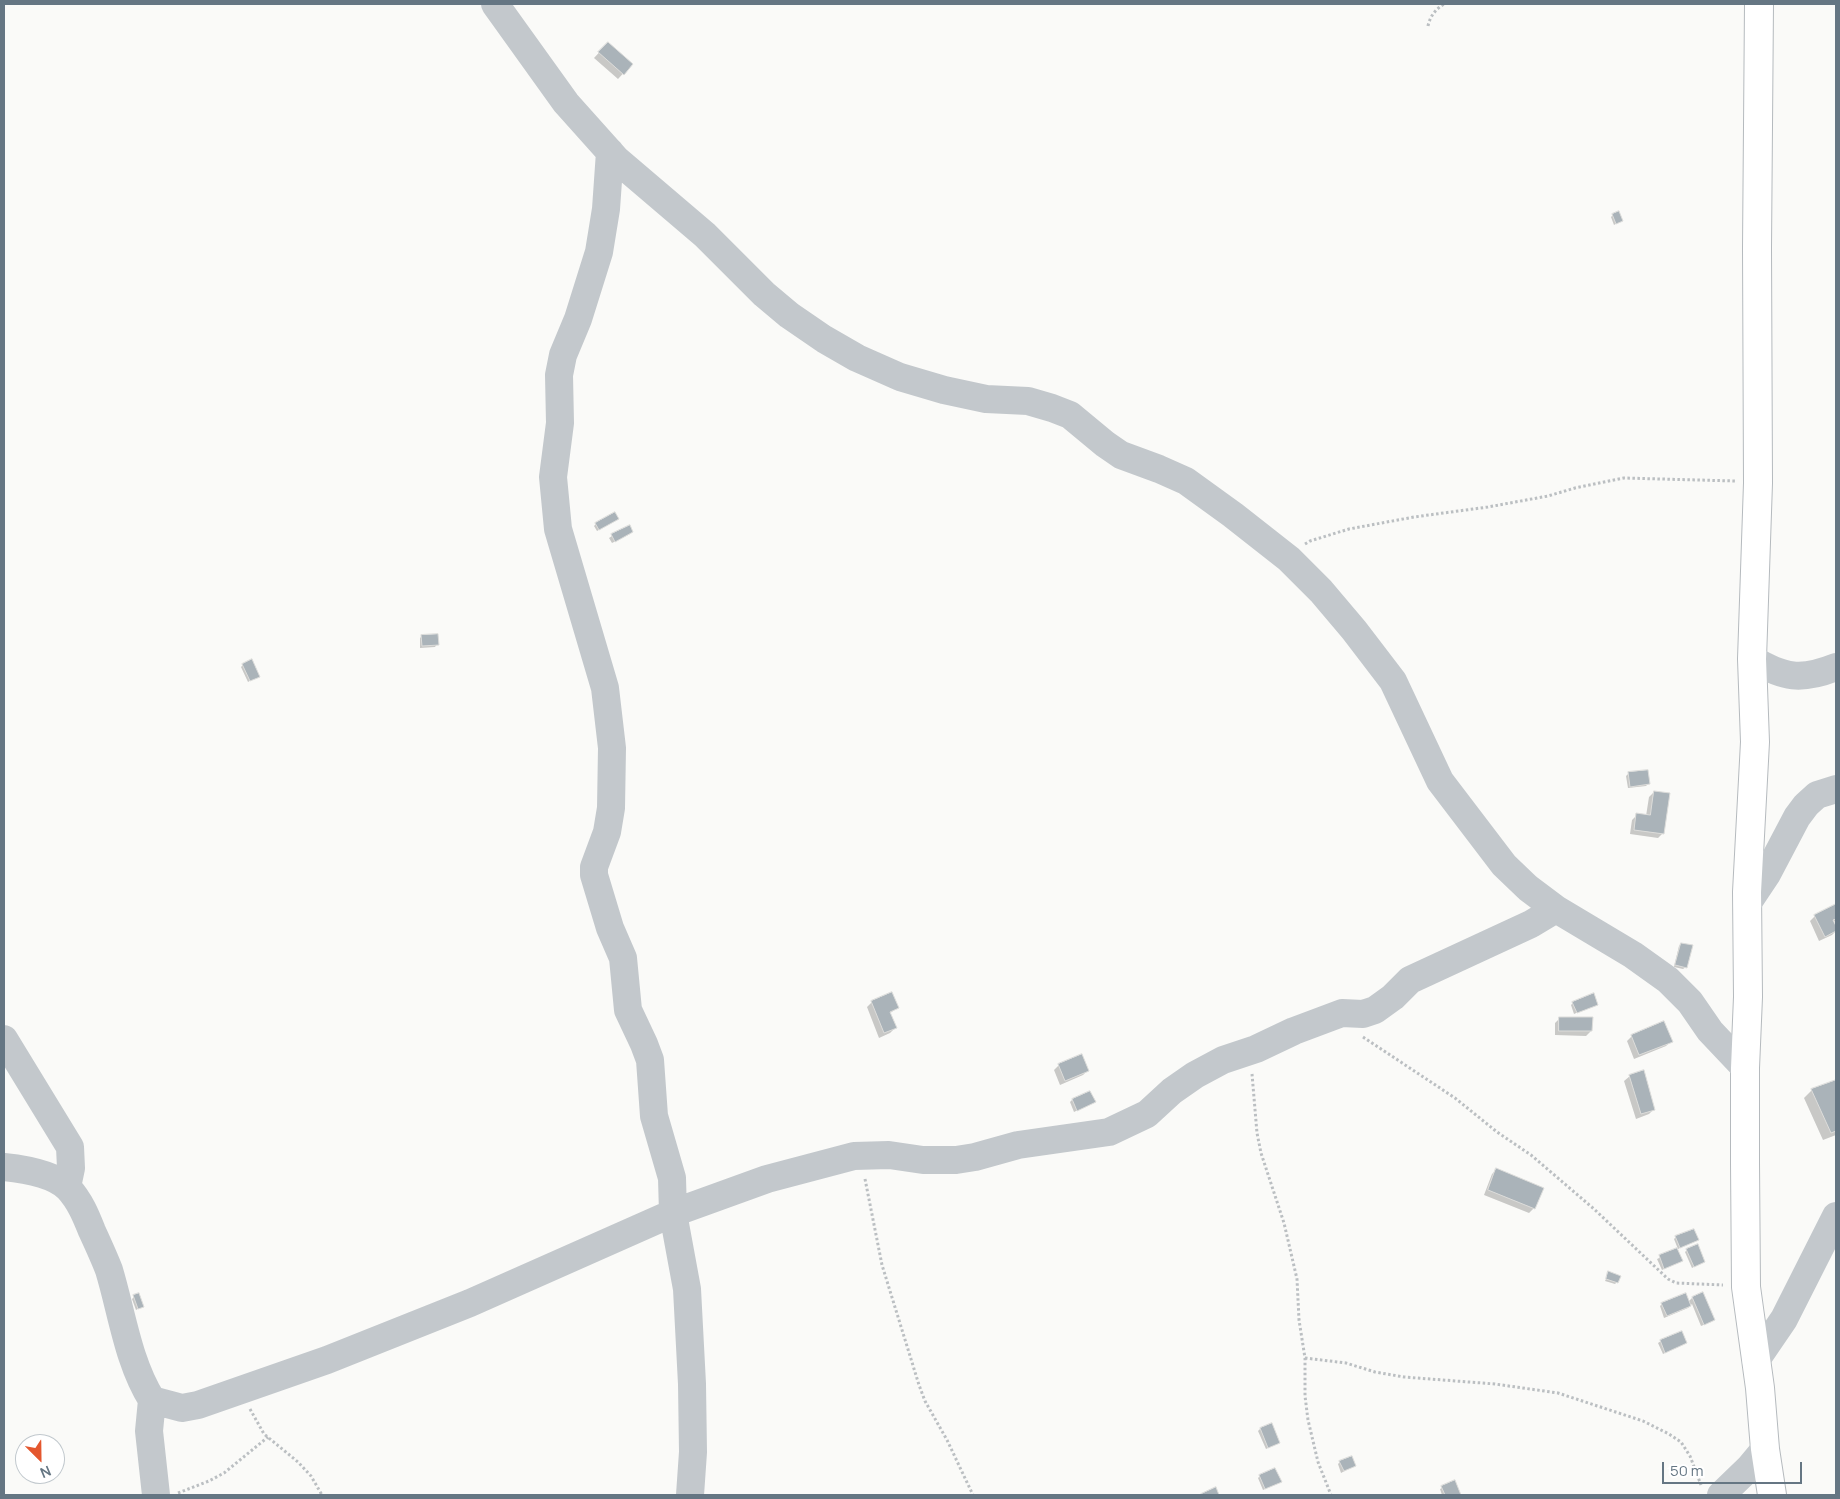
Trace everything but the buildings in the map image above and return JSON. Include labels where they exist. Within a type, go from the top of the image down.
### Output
[{"type":"main road","points":[[1759,4],[1758,483],[1752,659],[1754,742],[1747,904],[1748,997],[1745,1068],[1746,1287],[1772,1495]]},
{"type":"street","points":[[495,4],[566,103],[610,152],[705,236],[764,294],[789,315],[824,339],[857,358],[900,377],[944,390],[986,399],[1028,401],[1070,415],[1121,455],[1186,481],[1289,559],[1321,591],[1393,681],[1440,781],[1504,865],[1528,888],[1556,909],[1633,955],[1668,980],[1690,1002],[1710,1031],[1745,1068]]},
{"type":"street","points":[[610,152],[606,209],[599,252],[578,319],[563,355],[559,375],[560,423],[553,477],[554,509],[558,529],[605,688],[612,748],[611,808],[607,832],[594,867],[594,875],[610,928],[622,958],[628,1010],[650,1060],[654,1116],[672,1178],[674,1213],[687,1289],[692,1374],[693,1452],[690,1495]]},
{"type":"street","points":[[1752,659],[1771,670],[1792,676],[1814,675],[1836,667]]},
{"type":"street","points":[[1747,904],[1767,874],[1797,817],[1806,805],[1817,794],[1836,790]]},
{"type":"street","points":[[152,1400],[182,1408],[236,1392],[327,1360],[470,1303],[674,1213],[767,1179],[854,1156],[889,1155],[922,1160],[956,1160],[975,1157],[1018,1145],[1109,1132],[1147,1114],[1172,1091],[1222,1060],[1256,1049],[1294,1031],[1342,1013],[1362,1014],[1376,1010],[1410,980],[1531,924],[1556,909]]},
{"type":"street","points":[[4,1039],[70,1147],[71,1168],[67,1187]]},
{"type":"street","points":[[4,1167],[24,1169],[55,1180],[67,1187],[81,1205],[108,1269],[139,1372],[152,1400],[149,1431],[156,1495]]},
{"type":"street","points":[[1756,1360],[1784,1319],[1836,1216]]},
{"type":"street","points":[[1711,1491],[1750,1467],[1766,1449]]},
{"type":"path","points":[[1428,26],[1433,14],[1444,4]]},
{"type":"path","points":[[1289,559],[1310,540],[1349,529],[1548,496],[1575,488],[1624,478],[1719,480],[1758,483]]},
{"type":"path","points":[[1359,1035],[1454,1098],[1530,1155],[1594,1209],[1668,1279],[1676,1282],[1746,1287]]},
{"type":"path","points":[[1256,1049],[1252,1078],[1257,1133],[1263,1163],[1294,1258],[1299,1320],[1305,1358],[1305,1396],[1308,1420],[1318,1462],[1331,1495]]},
{"type":"path","points":[[854,1156],[867,1183],[882,1265],[919,1385],[925,1402],[947,1440],[973,1495]]},
{"type":"path","points":[[1305,1358],[1346,1363],[1375,1372],[1404,1377],[1495,1384],[1558,1393],[1643,1421],[1669,1434],[1681,1442],[1711,1491]]},
{"type":"path","points":[[236,1392],[249,1407],[268,1437],[312,1476],[322,1495]]},
{"type":"path","points":[[171,1495],[224,1473],[268,1437]]}]
